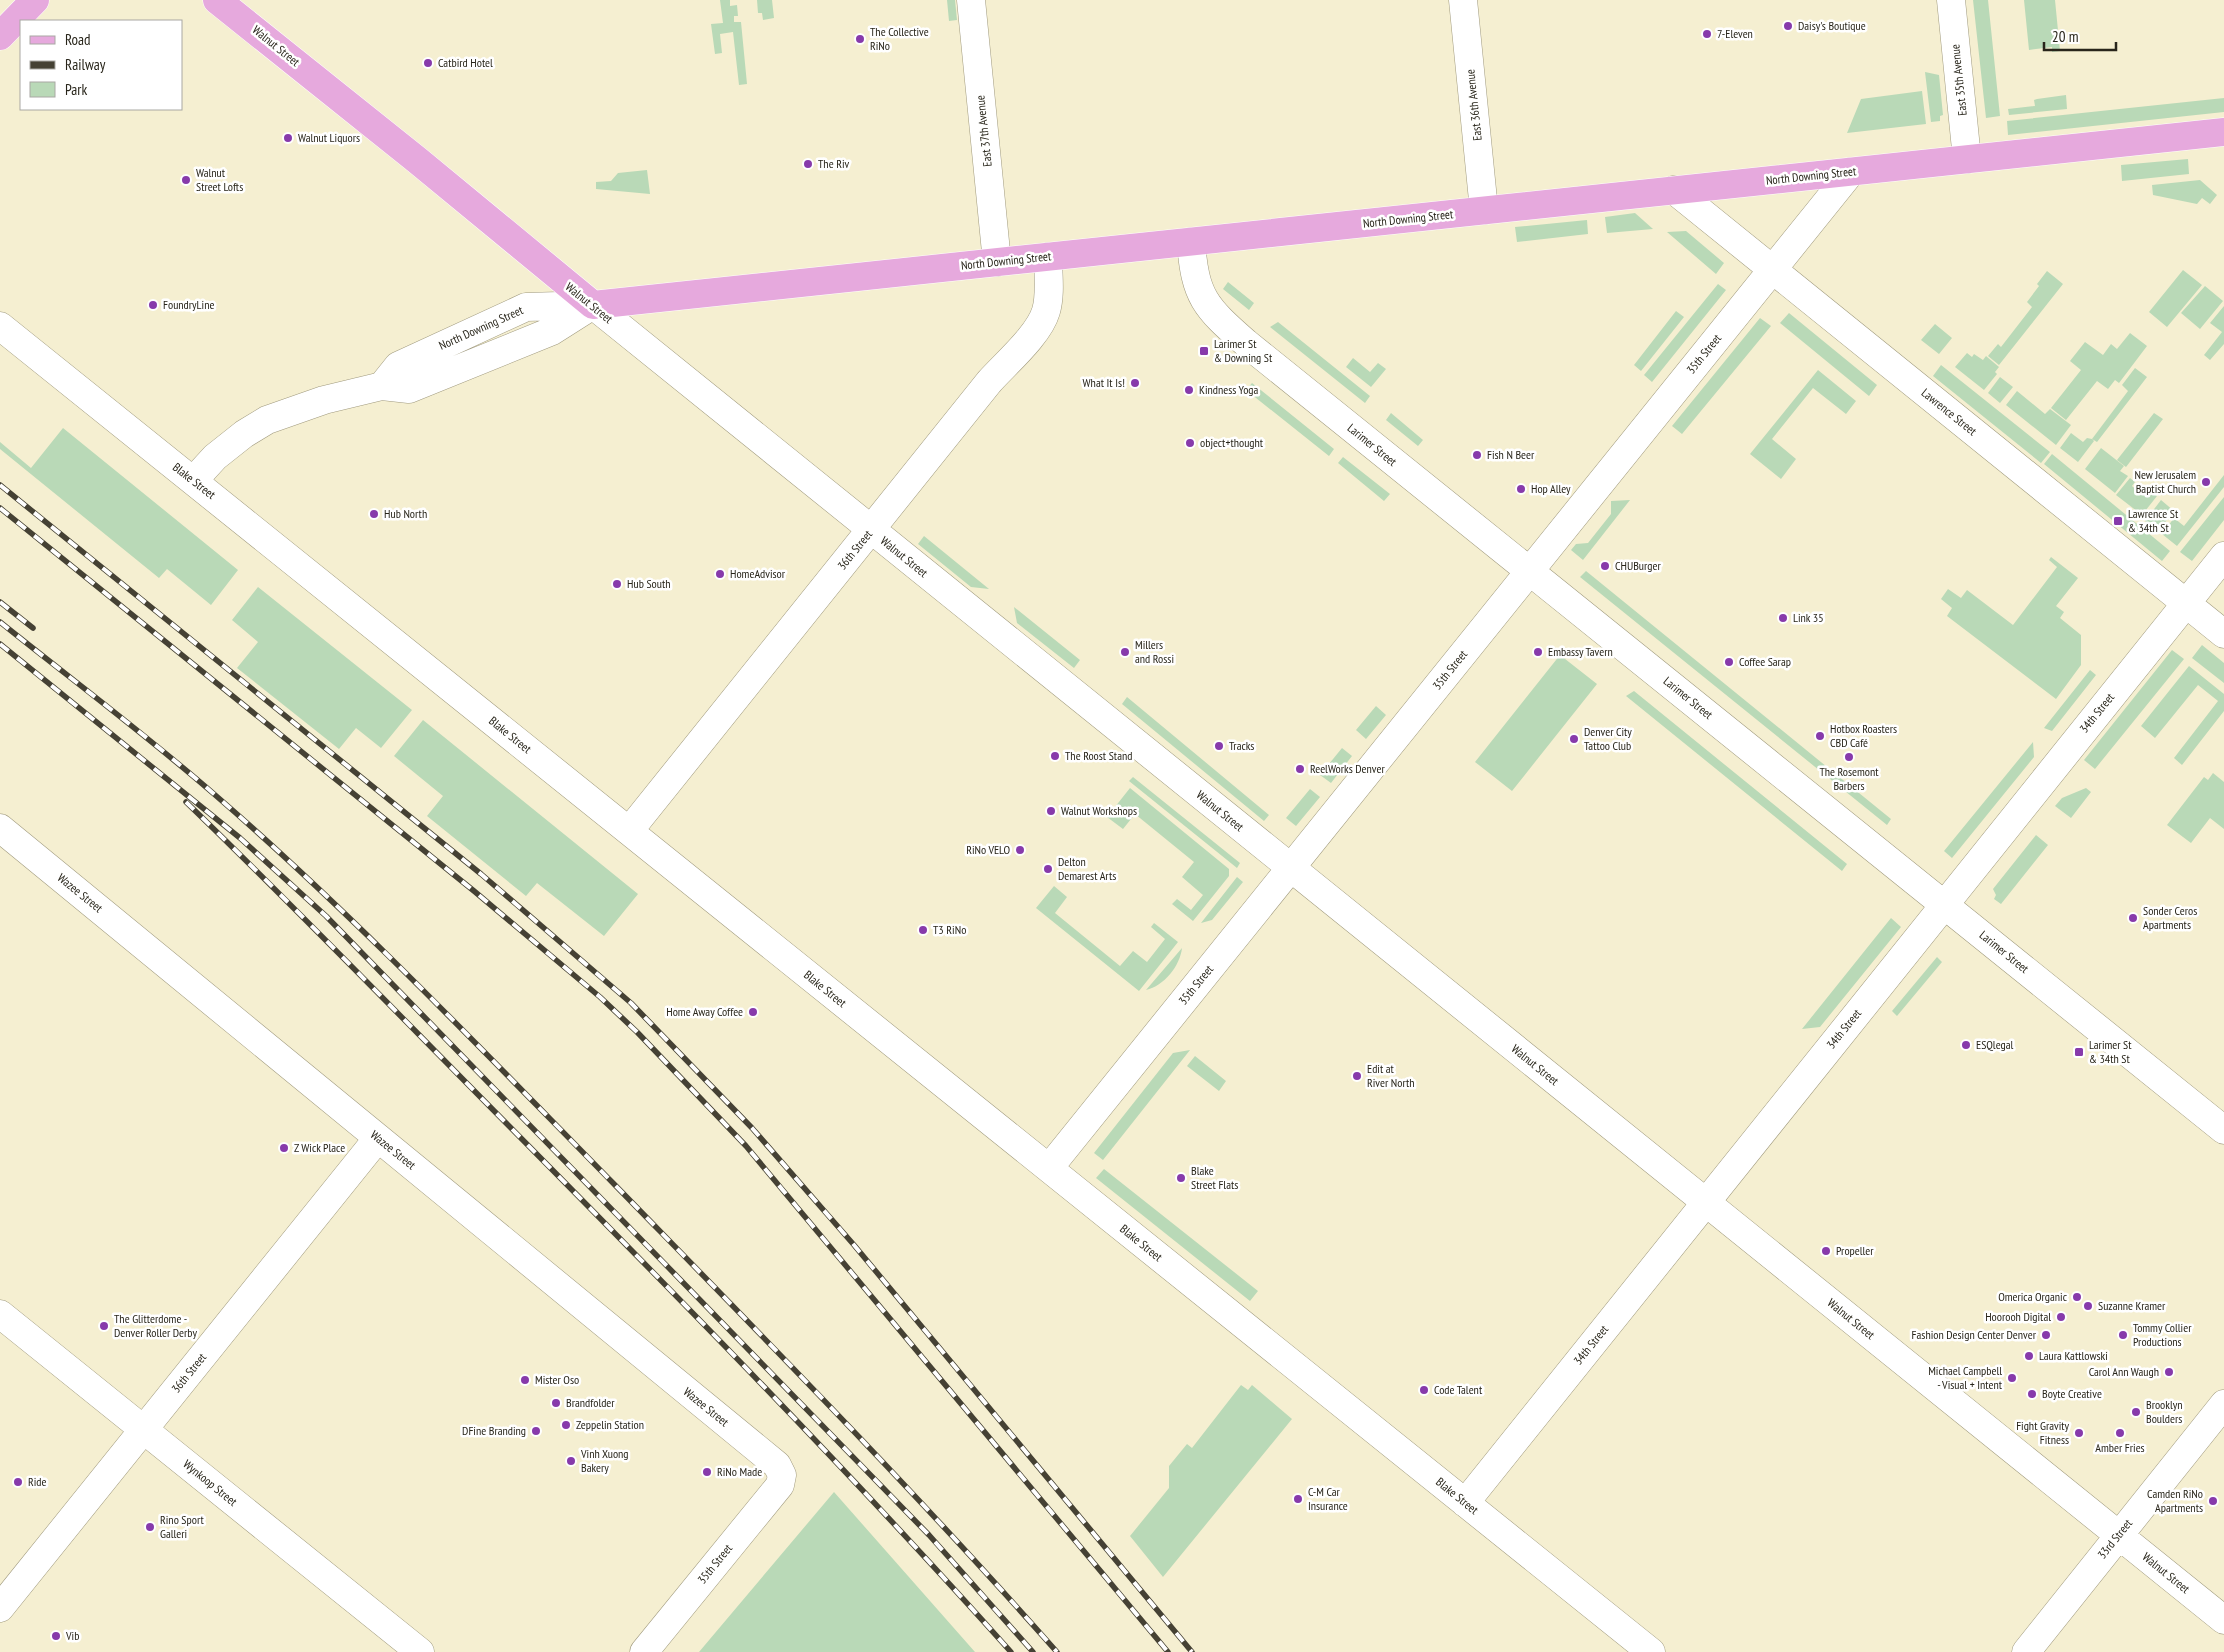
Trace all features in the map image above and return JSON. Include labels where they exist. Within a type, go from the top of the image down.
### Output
[{"type":"main road","points":[[0,36],[35,0]]},
{"type":"main road","name":"Walnut Street","points":[[217,0],[418,160],[593,306]]},
{"type":"main road","name":"North Downing Street","points":[[593,306],[2224,132]]},
{"type":"main road","points":[[2185,136],[2204,142],[2224,153]]},
{"type":"street","name":"East 37th Avenue","points":[[971,0],[997,262]]},
{"type":"street","name":"East 36th Avenue","points":[[1463,0],[1484,210]]},
{"type":"street","name":"East 35th Avenue","points":[[1951,0],[1967,159]]},
{"type":"street","name":"35th Street","points":[[1049,1168],[1851,172]]},
{"type":"street","name":"Lawrence Street","points":[[1674,190],[2224,634]]},
{"type":"street","name":"Larimer Street","points":[[1190,242],[1198,290],[1219,319],[2224,1130]]},
{"type":"street","name":"36th Street","points":[[629,831],[989,382],[1034,332],[1046,312],[1049,295],[1048,257]]},
{"type":"street","name":"North Downing Street","points":[[193,480],[215,456],[267,420],[324,400],[382,386],[409,389],[552,330],[593,306]]},
{"type":"street","name":"Walnut Street","points":[[593,306],[2224,1620]]},
{"type":"street","name":"Blake Street","points":[[0,326],[1651,1652]]},
{"type":"street","name":"34th Street","points":[[1464,1502],[2224,556]]},
{"type":"street","name":"Wazee Street","points":[[0,828],[777,1465],[782,1474]]},
{"type":"street","name":"36th Street","points":[[0,1608],[378,1138]]},
{"type":"street","name":"Wynkoop Street","points":[[0,1314],[420,1652]]},
{"type":"street","name":"33rd Street","points":[[2026,1652],[2224,1404]]},
{"type":"street","name":"35th Street","points":[[644,1652],[780,1485],[782,1474]]},
{"type":"green space","points":[[720,0],[730,0],[730,6],[737,5],[738,16],[734,16],[734,22],[741,22],[747,84],[739,85],[733,32],[720,34],[722,53],[715,54],[711,24],[723,23]]},
{"type":"green space","points":[[757,0],[772,0],[774,18],[763,20],[762,13],[758,13]]},
{"type":"green space","points":[[947,0],[955,0],[957,20],[949,21]]},
{"type":"green space","points":[[1973,0],[1988,0],[2000,116],[1986,118]]},
{"type":"green space","points":[[2024,0],[2055,0],[2060,51],[2052,52],[2052,47],[2029,50]]},
{"type":"green space","points":[[1925,72],[1939,75],[1943,115],[1940,116],[1940,121],[1931,122]]},
{"type":"green space","points":[[1922,91],[1926,124],[1847,133],[1861,99]]},
{"type":"green space","points":[[2066,95],[2067,109],[2009,115],[2008,109],[2035,106],[2034,100]]},
{"type":"green space","points":[[2224,98],[2224,112],[2008,135],[2007,121]]},
{"type":"green space","points":[[2188,159],[2189,174],[2122,181],[2121,165]]},
{"type":"green space","points":[[647,170],[650,194],[596,189],[596,182],[611,181],[618,173]]},
{"type":"green space","points":[[2200,180],[2217,195],[2210,204],[2202,198],[2197,204],[2153,195],[2152,185]]},
{"type":"green space","points":[[1635,213],[1653,229],[1607,233],[1605,217]]},
{"type":"green space","points":[[1587,220],[1588,234],[1517,242],[1515,227]]},
{"type":"green space","points":[[1686,231],[1724,263],[1716,274],[1667,232]]},
{"type":"green space","points":[[2183,270],[2202,285],[2167,327],[2149,312]]},
{"type":"green space","points":[[2047,271],[2063,284],[1999,365],[1988,356],[1998,344],[2001,347],[2032,307],[2027,302]]},
{"type":"green space","points":[[1228,282],[1254,303],[1249,310],[1223,289]]},
{"type":"green space","points":[[1718,284],[1726,290],[1652,382],[1644,375]]},
{"type":"green space","points":[[2205,286],[2223,301],[2200,329],[2181,313]]},
{"type":"green space","points":[[2224,306],[2224,344],[2210,360],[2204,355],[2222,332],[2210,323]]},
{"type":"green space","points":[[1676,311],[1684,317],[1641,371],[1634,365]]},
{"type":"green space","points":[[1789,313],[1877,385],[1869,396],[1780,323]]},
{"type":"green space","points":[[1760,318],[1771,326],[1682,434],[1672,426]]},
{"type":"green space","points":[[1278,322],[1370,396],[1365,403],[1270,327]]},
{"type":"green space","points":[[1935,324],[1952,338],[1939,354],[1921,340]]},
{"type":"green space","points":[[2130,333],[2147,346],[2119,383],[2115,380],[2108,389],[2097,381],[2066,420],[2051,408],[2081,370],[2070,361],[2085,342],[2103,355],[2111,344],[2117,349]]},
{"type":"green space","points":[[1967,353],[1972,357],[1974,354],[1983,360],[1986,356],[1999,367],[1995,372],[1997,374],[1984,390],[1955,367]]},
{"type":"green space","points":[[1353,358],[1370,372],[1378,363],[1386,369],[1371,387],[1346,367]]},
{"type":"green space","points":[[1941,365],[2050,452],[2041,463],[1933,376]]},
{"type":"green space","points":[[2135,368],[2147,377],[2097,442],[2092,439],[2128,391],[2122,385]]},
{"type":"green space","points":[[1818,370],[1856,401],[1846,414],[1813,388],[1772,439],[1796,459],[1781,479],[1750,454]]},
{"type":"green space","points":[[2000,377],[2013,387],[2000,403],[1988,393]]},
{"type":"green space","points":[[1252,383],[1334,449],[1329,456],[1246,390]]},
{"type":"green space","points":[[2017,391],[2045,414],[2050,409],[2071,425],[2056,445],[2006,405]]},
{"type":"green space","points":[[1391,413],[1423,440],[1418,446],[1386,420]]},
{"type":"green space","points":[[2154,413],[2163,419],[2126,467],[2117,460]]},
{"type":"green space","points":[[63,428],[238,570],[211,605],[167,569],[159,578],[0,449],[0,442],[31,468]]},
{"type":"green space","points":[[2071,433],[2083,442],[2087,438],[2094,441],[2078,462],[2060,448]]},
{"type":"green space","points":[[2101,448],[2124,466],[2120,471],[2128,476],[2115,493],[2085,469]]},
{"type":"green space","points":[[2052,454],[2170,551],[2162,561],[2044,464]]},
{"type":"green space","points":[[1343,457],[1390,494],[1384,501],[1338,463]]},
{"type":"green space","points":[[2224,475],[2224,487],[2177,546],[2162,534],[2174,518],[2184,526]]},
{"type":"green space","points":[[2130,478],[2135,482],[2132,486],[2141,494],[2148,489],[2157,496],[2142,515],[2116,495]]},
{"type":"green space","points":[[2224,497],[2224,520],[2192,561],[2180,552]]},
{"type":"green space","points":[[1630,500],[1583,560],[1571,550],[1576,544],[1588,543],[1611,514],[1611,501]]},
{"type":"green space","points":[[2161,500],[2174,511],[2158,531],[2145,521]]},
{"type":"green space","points":[[924,536],[989,589],[971,587],[918,544]]},
{"type":"green space","points":[[2051,557],[2078,578],[2056,606],[2064,612],[2060,618],[2081,635],[2081,665],[2056,699],[1947,616],[1952,608],[1941,599],[1948,589],[1961,598],[1967,590],[2013,625],[2057,567],[2049,560]]},
{"type":"green space","points":[[1586,571],[1891,819],[1887,825],[1580,577]]},
{"type":"green space","points":[[258,587],[412,710],[381,748],[356,728],[339,749],[237,668],[258,642],[232,620]]},
{"type":"green space","points":[[1014,607],[1080,660],[1074,668],[1017,623]]},
{"type":"green space","points":[[2202,645],[2224,663],[2224,683],[2192,658]]},
{"type":"green space","points":[[2172,650],[2184,659],[2095,769],[2084,760]]},
{"type":"green space","points":[[1560,655],[1597,684],[1512,791],[1475,762]]},
{"type":"green space","points":[[2189,666],[2224,694],[2224,711],[2182,765],[2174,758],[2218,701],[2198,685],[2155,738],[2141,726]]},
{"type":"green space","points":[[2090,670],[2096,675],[2052,731],[2044,728]]},
{"type":"green space","points":[[1634,691],[1847,864],[1842,871],[1626,696]]},
{"type":"green space","points":[[1127,697],[1269,815],[1264,821],[1122,704]]},
{"type":"green space","points":[[1376,706],[1386,715],[1366,739],[1356,730]]},
{"type":"green space","points":[[423,720],[638,894],[604,936],[537,883],[526,896],[427,816],[443,796],[394,756]]},
{"type":"green space","points":[[2033,742],[2034,757],[1952,858],[1944,851]]},
{"type":"green space","points":[[1342,748],[1352,756],[1331,783],[1320,775]]},
{"type":"green space","points":[[2213,773],[2224,782],[2224,829],[2210,818],[2191,843],[2167,825],[2204,777],[2208,780]]},
{"type":"green space","points":[[1133,777],[1240,863],[1237,868],[1129,781]]},
{"type":"green space","points":[[1130,788],[1229,869],[1229,876],[1193,921],[1172,904],[1177,899],[1191,910],[1203,895],[1182,877],[1194,862],[1135,814],[1123,829],[1107,817]]},
{"type":"green space","points":[[2086,788],[2091,792],[2071,818],[2055,806],[2062,798]]},
{"type":"green space","points":[[1310,789],[1320,797],[1296,826],[1286,818]]},
{"type":"green space","points":[[2036,835],[2048,845],[2001,904],[1994,899],[1996,895],[1993,889]]},
{"type":"green space","points":[[1237,877],[1243,882],[1212,920],[1201,923]]},
{"type":"green space","points":[[1054,886],[1067,897],[1055,913],[1120,966],[1133,951],[1147,962],[1165,939],[1151,927],[1154,923],[1178,942],[1139,991],[1036,908]]},
{"type":"green space","points":[[1891,918],[1901,927],[1820,1027],[1802,1029]]},
{"type":"green space","points":[[1182,948],[1178,962],[1165,980],[1146,990]]},
{"type":"green space","points":[[1937,957],[1942,962],[1897,1016],[1892,1011]]},
{"type":"green space","points":[[1190,1050],[1103,1160],[1094,1153],[1173,1053]]},
{"type":"green space","points":[[1195,1056],[1226,1081],[1219,1091],[1187,1066]]},
{"type":"green space","points":[[1104,1169],[1258,1291],[1250,1301],[1096,1178]]},
{"type":"green space","points":[[1241,1385],[1248,1390],[1252,1385],[1292,1419],[1163,1577],[1130,1536],[1169,1488],[1169,1466],[1187,1444],[1192,1448]]},
{"type":"green space","points":[[834,1492],[975,1652],[699,1652]]},
{"type":"railway","points":[[0,485],[481,874],[631,1003],[752,1128],[854,1245],[1192,1652]]},
{"type":"railway","points":[[0,508],[474,891],[600,997],[637,1032],[746,1146],[1168,1652]]},
{"type":"railway","points":[[0,602],[33,628]]},
{"type":"railway","points":[[0,622],[135,728],[214,794],[367,935],[516,1084],[782,1356],[948,1532],[1057,1652]]},
{"type":"railway","points":[[0,644],[240,838],[326,916],[929,1535],[1033,1652]]},
{"type":"railway","points":[[186,802],[349,963],[701,1321],[889,1518],[1011,1652]]},
{"type":"place","name":"Daisy's Boutique","points":[[1788,26]]},
{"type":"place","name":"7-Eleven","points":[[1707,34]]},
{"type":"place","name":"The Collective RiNo","points":[[860,39]]},
{"type":"place","name":"Catbird Hotel","points":[[428,63]]},
{"type":"place","name":"Walnut Liquors","points":[[288,138]]},
{"type":"place","name":"The Riv","points":[[808,164]]},
{"type":"place","name":"Walnut Street Lofts","points":[[186,180]]},
{"type":"place","name":"FoundryLine","points":[[153,305]]},
{"type":"place","name":"Larimer St & Downing St","points":[[1204,351]]},
{"type":"place","name":"What It Is!","points":[[1135,383]]},
{"type":"place","name":"Kindness Yoga","points":[[1189,390]]},
{"type":"place","name":"object+thought","points":[[1190,443]]},
{"type":"place","name":"Fish N Beer","points":[[1477,455]]},
{"type":"place","name":"New Jerusalem Baptist Church","points":[[2206,482]]},
{"type":"place","name":"Hop Alley","points":[[1521,489]]},
{"type":"place","name":"Hub North","points":[[374,514]]},
{"type":"place","name":"Lawrence St & 34th St","points":[[2118,521]]},
{"type":"place","name":"CHUBurger","points":[[1605,566]]},
{"type":"place","name":"HomeAdvisor","points":[[720,574]]},
{"type":"place","name":"Hub South","points":[[617,584]]},
{"type":"place","name":"Link 35","points":[[1783,618]]},
{"type":"place","name":"Millers and Rossi","points":[[1125,652]]},
{"type":"place","name":"Embassy Tavern","points":[[1538,652]]},
{"type":"place","name":"Coffee Sarap","points":[[1729,662]]},
{"type":"place","name":"Hotbox Roasters CBD Café","points":[[1820,736]]},
{"type":"place","name":"Denver City Tattoo Club","points":[[1574,739]]},
{"type":"place","name":"Tracks","points":[[1219,746]]},
{"type":"place","name":"The Roost Stand","points":[[1055,756]]},
{"type":"place","name":"The Rosemont Barbers","points":[[1849,757]]},
{"type":"place","name":"ReelWorks Denver","points":[[1300,769]]},
{"type":"place","name":"Walnut Workshops","points":[[1051,811]]},
{"type":"place","name":"RiNo VELO","points":[[1020,850]]},
{"type":"place","name":"Delton Demarest Arts","points":[[1048,869]]},
{"type":"place","name":"Sonder Ceros Apartments","points":[[2133,918]]},
{"type":"place","name":"T3 RiNo","points":[[923,930]]},
{"type":"place","name":"Home Away Coffee","points":[[753,1012]]},
{"type":"place","name":"ESQlegal","points":[[1966,1045]]},
{"type":"place","name":"Larimer St & 34th St","points":[[2079,1052]]},
{"type":"place","name":"Edit at River North","points":[[1357,1076]]},
{"type":"place","name":"Z Wick Place","points":[[284,1148]]},
{"type":"place","name":"Blake Street Flats","points":[[1181,1178]]},
{"type":"place","name":"Propeller","points":[[1826,1251]]},
{"type":"place","name":"Omerica Organic","points":[[2077,1297]]},
{"type":"place","name":"Suzanne Kramer","points":[[2088,1306]]},
{"type":"place","name":"Hoorooh Digital","points":[[2061,1317]]},
{"type":"place","name":"The Glitterdome - Denver Roller Derby","points":[[104,1326]]},
{"type":"place","name":"Fashion Design Center Denver","points":[[2046,1335]]},
{"type":"place","name":"Tommy Collier Productions","points":[[2123,1335]]},
{"type":"place","name":"Laura Kattlowski","points":[[2029,1356]]},
{"type":"place","name":"Carol Ann Waugh","points":[[2169,1372]]},
{"type":"place","name":"Michael Campbell - Visual + Intent","points":[[2012,1378]]},
{"type":"place","name":"Mister Oso","points":[[525,1380]]},
{"type":"place","name":"Code Talent","points":[[1424,1390]]},
{"type":"place","name":"Boyte Creative","points":[[2032,1394]]},
{"type":"place","name":"Brandfolder","points":[[556,1403]]},
{"type":"place","name":"Brooklyn Boulders","points":[[2136,1412]]},
{"type":"place","name":"Zeppelin Station","points":[[566,1425]]},
{"type":"place","name":"DFine Branding","points":[[536,1431]]},
{"type":"place","name":"Fight Gravity Fitness","points":[[2079,1433]]},
{"type":"place","name":"Amber Fries","points":[[2120,1433]]},
{"type":"place","name":"Vinh Xuong Bakery","points":[[571,1461]]},
{"type":"place","name":"RiNo Made","points":[[707,1472]]},
{"type":"place","name":"Ride","points":[[18,1482]]},
{"type":"place","name":"C-M Car Insurance","points":[[1298,1499]]},
{"type":"place","name":"Camden RiNo Apartments","points":[[2213,1501]]},
{"type":"place","name":"Rino Sport Galleri","points":[[150,1527]]},
{"type":"place","name":"Vib","points":[[56,1636]]}]
